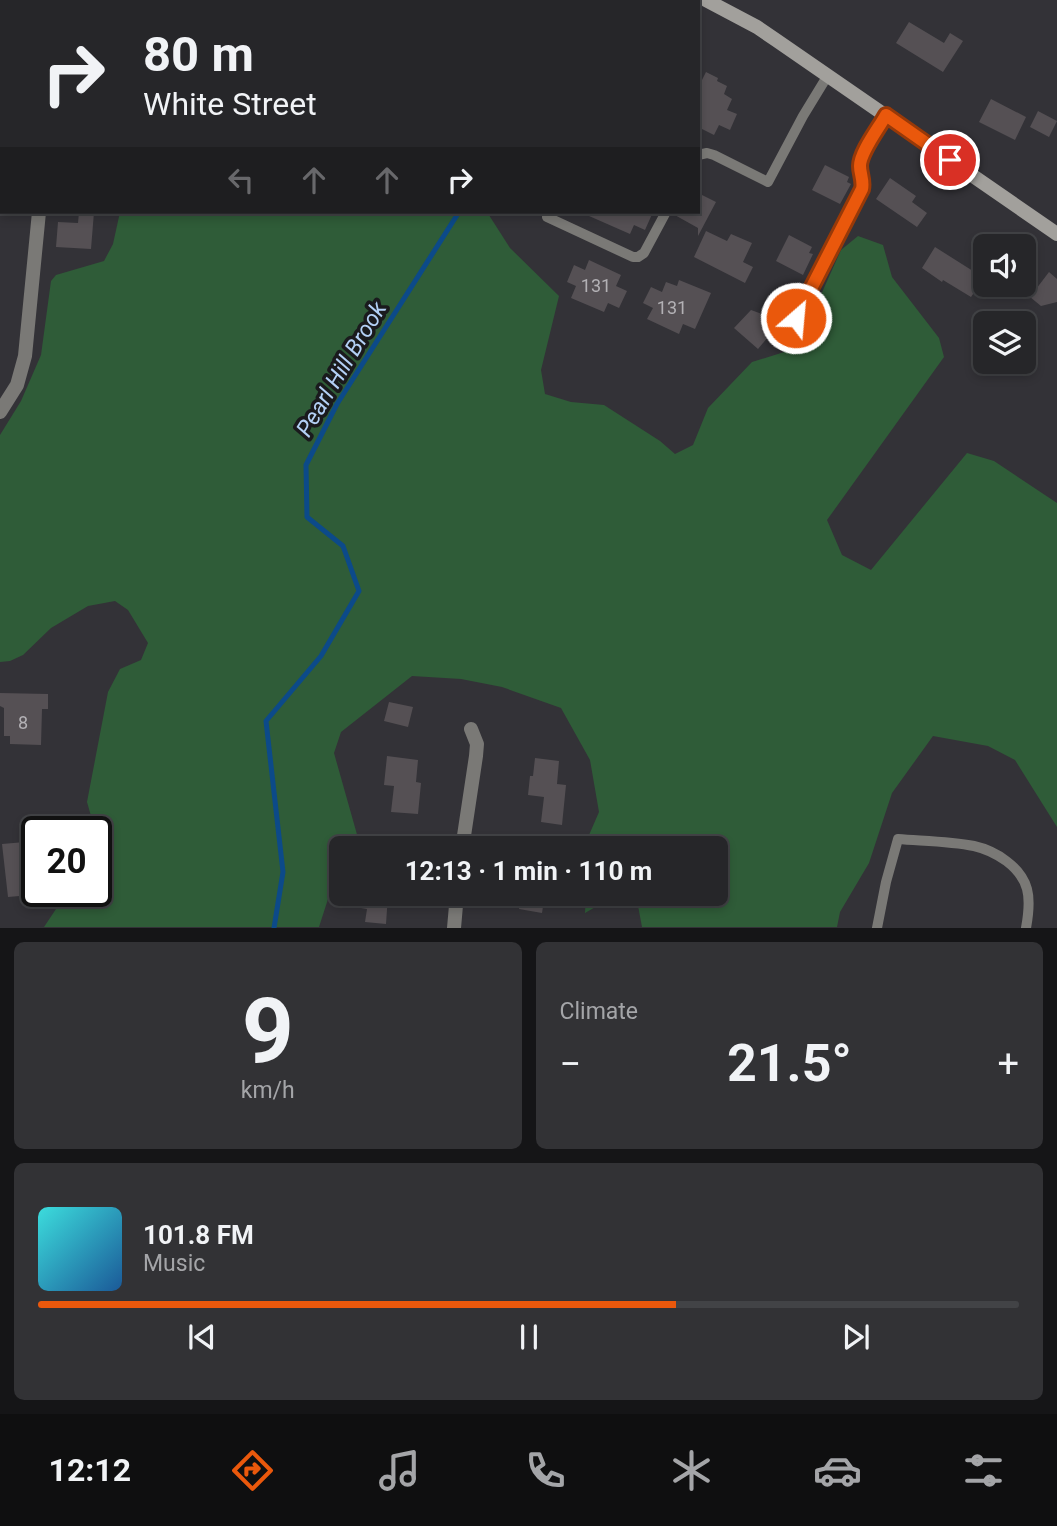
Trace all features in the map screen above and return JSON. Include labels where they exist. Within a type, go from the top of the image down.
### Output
[{"type":"street","points":[[706,0],[757,27],[1057,234]]},
{"type":"street","points":[[0,412],[17,385],[25,356],[39,214]]},
{"type":"street","points":[[464,836],[477,744],[471,729]]},
{"type":"street","points":[[454,928],[456,906]]},
{"type":"lane","points":[[700,155],[713,155],[768,182],[828,75]]},
{"type":"lane","points":[[785,340],[862,189],[862,156],[886,115]]},
{"type":"lane","points":[[547,217],[627,255],[638,257],[665,214]]},
{"type":"lane","points":[[877,928],[898,839],[976,846],[997,855],[1017,870],[1027,890],[1026,928]]},
{"type":"green space","points":[[120,214],[488,214],[510,248],[559,296],[541,370],[545,394],[571,402],[604,405],[660,441],[675,454],[693,445],[708,408],[752,362],[797,348],[841,250],[858,236],[883,245],[892,277],[939,338],[944,357],[827,520],[842,555],[871,570],[967,453],[994,461],[1057,503],[1057,827],[1015,760],[988,746],[933,736],[892,793],[869,863],[840,912],[837,927],[642,927],[638,906],[728,906],[728,836],[589,836],[599,812],[590,760],[561,708],[502,687],[461,679],[412,676],[341,732],[334,753],[357,836],[329,836],[329,897],[319,927],[44,927],[57,907],[112,907],[112,816],[91,816],[87,802],[108,692],[120,669],[141,660],[148,643],[128,610],[115,601],[88,606],[51,628],[23,655],[0,662],[0,435],[21,401],[41,355],[51,281],[56,275],[104,261],[113,244]]},
{"type":"green space","points":[[585,906],[597,906],[585,913]]},
{"type":"building","points":[[909,22],[944,43],[950,33],[963,41],[943,72],[896,43]]},
{"type":"building","points":[[706,72],[727,86],[724,94],[732,99],[727,110],[737,114],[730,130],[719,125],[714,135],[700,128],[700,84]]},
{"type":"building","points":[[991,99],[1026,117],[1015,140],[979,122]]},
{"type":"building","points":[[1038,111],[1057,121],[1049,137],[1030,127]]},
{"type":"building","points":[[825,165],[849,177],[847,182],[851,184],[840,204],[812,190]]},
{"type":"building","points":[[890,178],[916,196],[912,202],[927,213],[917,227],[876,199]]},
{"type":"building","points":[[700,194],[716,202],[698,236],[698,228],[673,214],[700,214]]},
{"type":"building","points":[[79,214],[94,214],[91,249],[56,247],[58,222],[78,223]]},
{"type":"building","points":[[585,214],[652,214],[645,230],[634,225],[630,234]]},
{"type":"building","points":[[706,231],[727,241],[731,234],[752,243],[743,262],[753,267],[745,283],[694,257]]},
{"type":"building","points":[[789,235],[812,247],[809,253],[813,254],[803,275],[776,261]]},
{"type":"building","points":[[935,247],[973,271],[973,294],[971,297],[922,268]]},
{"type":"building","points":[[589,260],[621,275],[616,286],[627,291],[619,308],[608,303],[604,312],[571,298],[576,286],[567,282],[574,265],[585,270]]},
{"type":"building","points":[[1049,272],[1057,279],[1057,302],[1041,306],[1030,297],[1036,297],[1036,289]]},
{"type":"building","points":[[679,280],[711,293],[695,329],[683,324],[679,334],[647,319],[653,308],[643,303],[651,287],[662,292],[666,282],[677,286]]},
{"type":"building","points":[[751,310],[762,314],[773,324],[770,328],[773,331],[758,349],[734,328]]},
{"type":"building","points":[[0,693],[48,694],[48,709],[42,709],[41,745],[10,744],[10,736],[4,736],[4,708],[0,706]]},
{"type":"building","points":[[389,702],[413,707],[408,727],[384,721]]},
{"type":"building","points":[[387,756],[418,760],[416,782],[421,783],[418,814],[391,812],[394,786],[384,785]]},
{"type":"building","points":[[535,758],[559,761],[557,784],[566,785],[562,825],[541,822],[544,797],[528,795]]},
{"type":"building","points":[[21,842],[21,896],[8,897],[2,844]]},
{"type":"building","points":[[387,906],[386,924],[365,922],[367,909],[361,908]]},
{"type":"building","points":[[520,906],[543,906],[542,913],[519,909]]},
{"type":"waterway","name":"Pearl Hill Brook","points":[[274,928],[283,872],[266,721],[321,656],[359,591],[343,546],[307,517],[306,465],[337,404],[458,214]]},
{"type":"route","points":[[796,318],[862,189],[862,156],[886,115],[950,160]]}]
